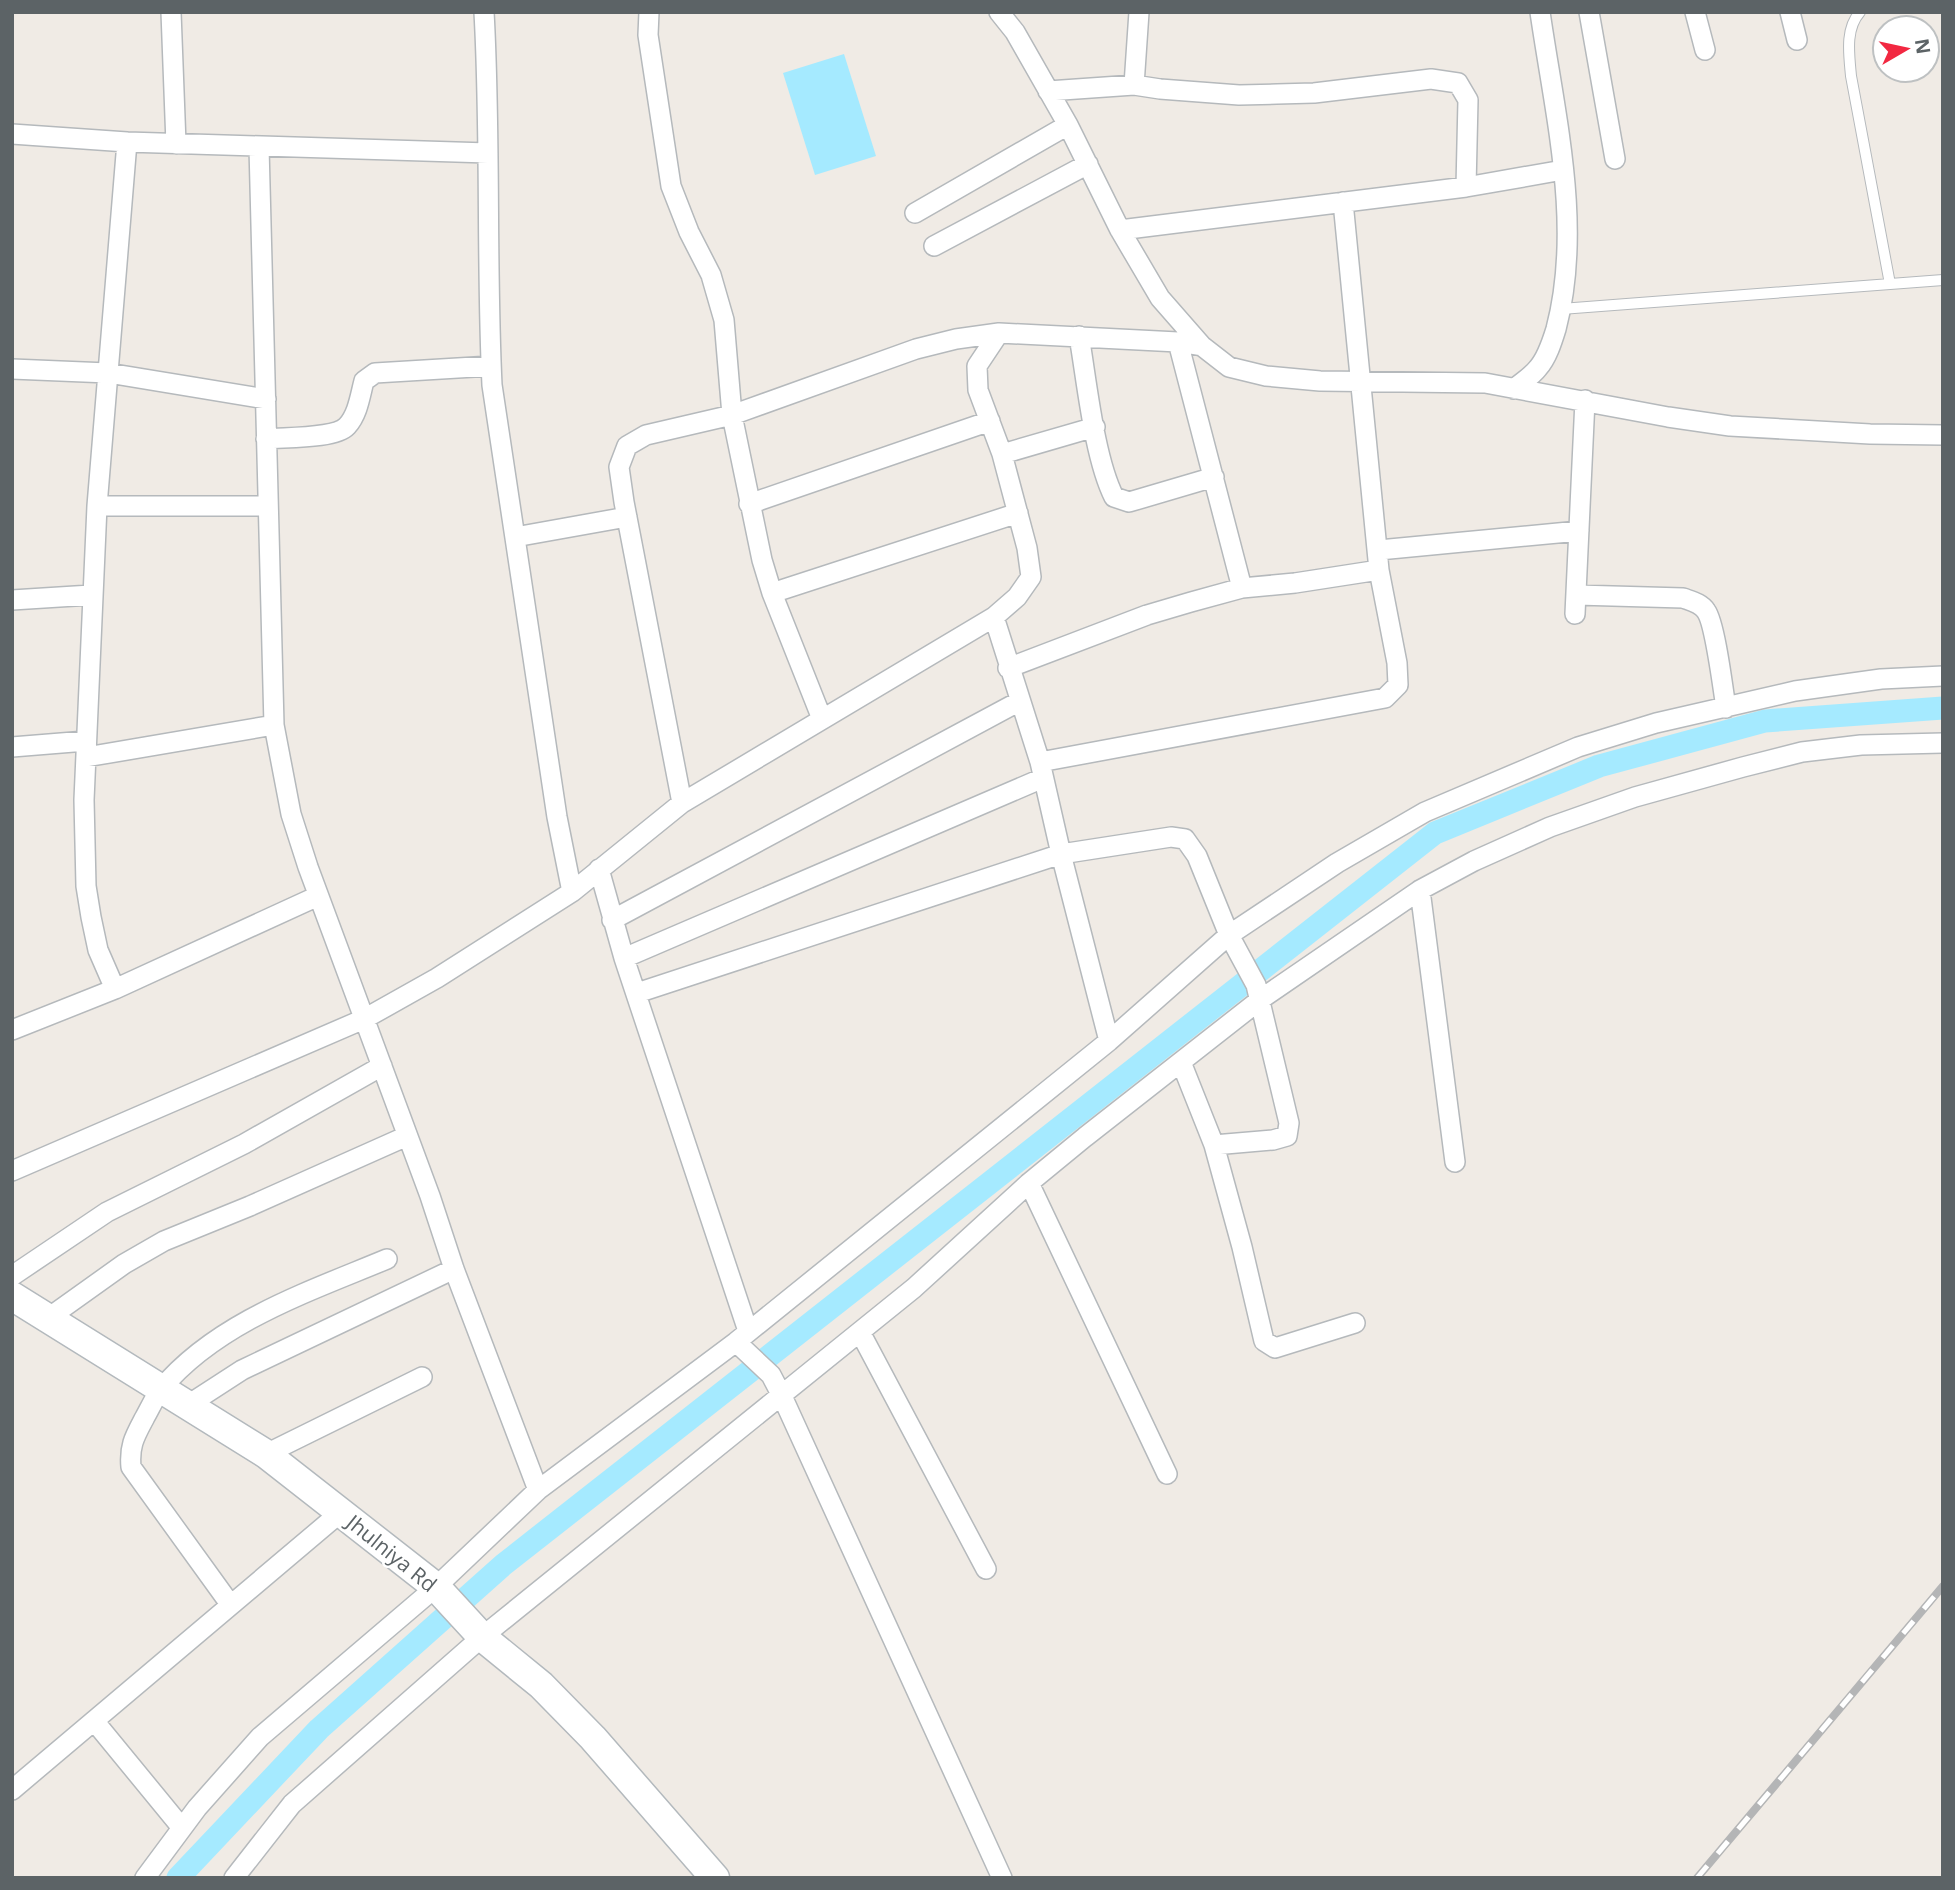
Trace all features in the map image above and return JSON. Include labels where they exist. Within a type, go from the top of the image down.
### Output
[{"type":"street","points":[[171,12],[176,144]]},
{"type":"street","points":[[484,12],[491,366],[557,817],[572,892]]},
{"type":"street","points":[[649,12],[648,35],[671,186],[689,232],[712,275],[724,320],[732,415],[749,504],[772,593],[822,719]]},
{"type":"street","points":[[999,12],[1015,32],[1068,125],[1120,230],[1160,298],[1202,346],[1230,367],[1266,376],[1361,382],[1485,383],[1730,426],[1943,435]]},
{"type":"street","points":[[1134,85],[1139,12]]},
{"type":"street","points":[[1514,389],[1540,367],[1552,342],[1561,309],[1566,272],[1567,222],[1563,170],[1540,12]]},
{"type":"street","points":[[1589,12],[1615,159]]},
{"type":"street","points":[[1695,12],[1705,50]]},
{"type":"street","points":[[1790,12],[1797,40]]},
{"type":"street","points":[[1048,91],[1134,85],[1238,95],[1314,93],[1431,79],[1458,83],[1468,100],[1466,187]]},
{"type":"street","points":[[915,213],[1068,125]]},
{"type":"street","points":[[12,134],[176,144],[488,153]]},
{"type":"street","points":[[115,989],[98,950],[86,886],[84,800],[91,595],[127,142]]},
{"type":"street","points":[[259,147],[274,725],[281,770],[291,814],[318,896],[538,1490]]},
{"type":"street","points":[[934,246],[1087,163]]},
{"type":"street","points":[[1120,230],[1466,187],[1563,170]]},
{"type":"street","points":[[624,958],[1042,770],[1385,698],[1398,685],[1397,663],[1379,570],[1343,202]]},
{"type":"street","points":[[12,1171],[364,1020],[437,978],[572,892],[682,803],[994,618],[1017,597],[1031,576],[1027,548],[1002,454],[978,390],[977,366],[999,332]]},
{"type":"street","points":[[682,803],[619,467],[627,446],[646,435],[732,415],[916,349],[999,332],[1178,342],[1202,346]]},
{"type":"street","points":[[1079,336],[1107,483],[1114,497],[1129,502],[1214,477]]},
{"type":"street","points":[[1178,342],[1242,588]]},
{"type":"street","points":[[266,439],[330,434],[345,429],[355,415],[364,381],[375,373],[491,366]]},
{"type":"street","points":[[12,369],[108,373],[266,399]]},
{"type":"street","points":[[1585,400],[1576,605],[1683,598],[1698,603],[1707,611],[1713,631],[1726,708]]},
{"type":"street","points":[[749,504],[990,421]]},
{"type":"street","points":[[1002,454],[1095,427]]},
{"type":"street","points":[[97,506],[268,506]]},
{"type":"street","points":[[772,593],[1018,513]]},
{"type":"street","points":[[515,537],[627,517]]},
{"type":"street","points":[[1379,550],[1579,531]]},
{"type":"street","points":[[1009,668],[1147,615],[1242,588],[1379,570]]},
{"type":"street","points":[[12,600],[91,595]]},
{"type":"street","points":[[994,618],[1042,770],[1109,1041]]},
{"type":"street","points":[[234,1878],[292,1804],[458,1611],[538,1490],[745,1342],[1109,1041],[1337,863],[1425,812],[1578,747],[1656,723],[1796,691],[1881,679],[1943,676]]},
{"type":"street","points":[[612,920],[1020,701]]},
{"type":"street","points":[[12,747],[86,749],[274,725]]},
{"type":"street","points":[[145,1878],[220,1781],[260,1737],[458,1611],[782,1396],[914,1288],[1029,1182],[1181,1062],[1259,992],[1420,890],[1474,861],[1550,827],[1635,797],[1731,770],[1802,752],[1875,744],[1943,743]]},
{"type":"street","points":[[637,993],[1061,854],[1171,837],[1185,839],[1197,856],[1234,943],[1259,992],[1289,1123],[1287,1136],[1273,1140],[1214,1145]]},
{"type":"street","points":[[599,869],[612,920],[745,1342],[771,1375],[782,1396],[1002,1878]]},
{"type":"street","points":[[1420,890],[1455,1162]]},
{"type":"street","points":[[12,1030],[115,989],[318,896]]},
{"type":"street","points":[[1181,1062],[1214,1145],[1264,1341],[1275,1348],[1354,1323]]},
{"type":"street","points":[[12,1276],[107,1212],[233,1149],[382,1066]]},
{"type":"street","points":[[47,1319],[124,1264],[164,1241],[407,1136]]},
{"type":"street","points":[[1029,1182],[1167,1474]]},
{"type":"street","points":[[230,1604],[131,1467],[130,1449],[160,1390],[193,1358],[283,1302],[387,1259]]},
{"type":"street","points":[[188,1405],[242,1370],[454,1269]]},
{"type":"street","name":"Jhulniya Rd","points":[[12,1296],[266,1454],[341,1512],[541,1685],[593,1738],[715,1878]]},
{"type":"street","points":[[860,1332],[986,1569]]},
{"type":"street","points":[[266,1454],[422,1377]]},
{"type":"street","points":[[14,1783],[95,1722],[341,1512]]},
{"type":"street","points":[[95,1722],[182,1828]]},
{"type":"lane","points":[[1860,12],[1853,20],[1849,46],[1851,75],[1890,284]]},
{"type":"lane","points":[[1561,309],[1943,280]]},
{"type":"water","points":[[844,54],[876,156],[815,175],[783,73]]},
{"type":"waterway","points":[[178,1878],[319,1729],[503,1565],[1435,833],[1599,766],[1765,721],[1943,708]]},
{"type":"railway","points":[[1697,1878],[1943,1586]]}]
